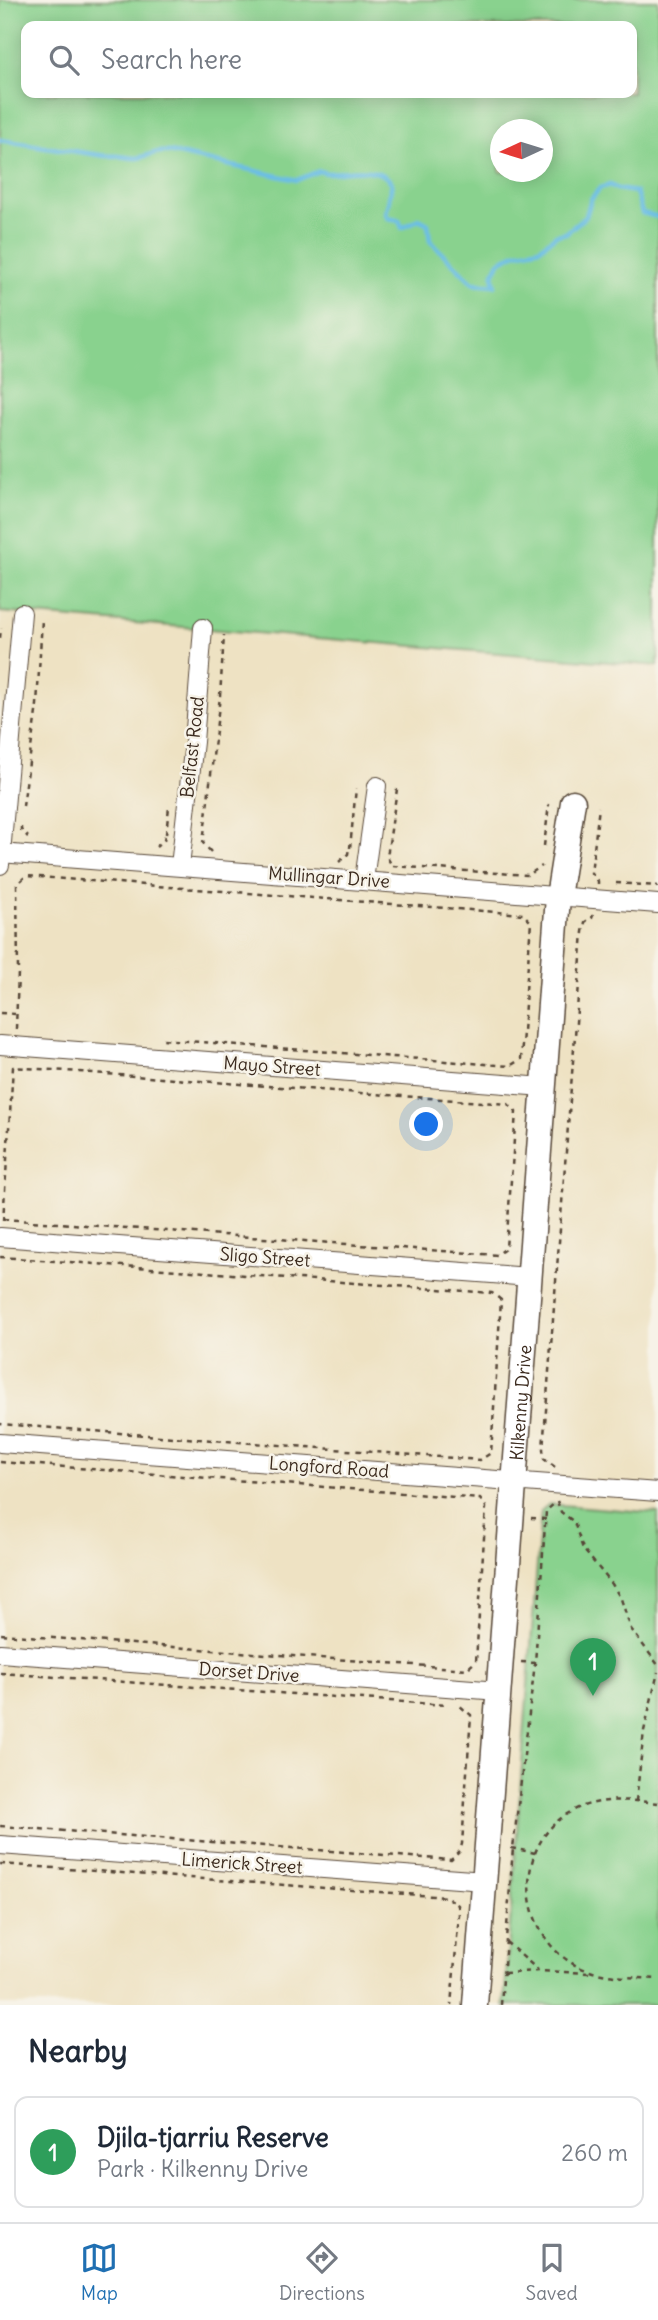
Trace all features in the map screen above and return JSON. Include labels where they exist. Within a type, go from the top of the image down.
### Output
[{"type":"street","points":[[0,865],[22,613]]},
{"type":"street","name":"Belfast Road","points":[[180,866],[194,743],[203,628]]},
{"type":"street","points":[[364,880],[377,786]]},
{"type":"street","name":"Kilkenny Drive","points":[[475,2005],[558,897],[561,803]]},
{"type":"street","name":"Mullingar Drive","points":[[0,853],[658,904]]},
{"type":"street","name":"Mayo Street","points":[[0,1045],[544,1087]]},
{"type":"street","name":"Sligo Street","points":[[0,1237],[530,1277]]},
{"type":"street","name":"Longford Road","points":[[0,1443],[515,1481],[557,1492],[658,1492]]},
{"type":"street","name":"Dorset Drive","points":[[0,1653],[499,1691]]},
{"type":"street","name":"Limerick Street","points":[[0,1845],[485,1881]]},
{"type":"path","points":[[23,811],[37,705],[42,619]]},
{"type":"path","points":[[0,638],[1,628]]},
{"type":"path","points":[[219,853],[210,852],[203,843],[219,706],[224,635]]},
{"type":"path","points":[[397,789],[387,857],[392,866],[528,875],[542,865]]},
{"type":"path","points":[[544,853],[561,803]]},
{"type":"path","points":[[598,807],[591,873],[598,881],[592,918],[585,922],[583,932],[543,1449],[544,1459],[558,1468],[557,1492],[561,1512],[574,1522],[583,1549],[612,1584],[635,1635],[658,1665]]},
{"type":"path","points":[[340,862],[348,854],[349,848]]},
{"type":"path","points":[[16,1028],[17,884],[26,877],[522,914],[531,922],[521,1059],[510,1066],[153,1039]]},
{"type":"path","points":[[610,882],[658,886]]},
{"type":"path","points":[[0,1013],[16,1014]]},
{"type":"path","points":[[13,1067],[508,1104],[516,1112],[506,1248],[497,1255],[3,1219],[13,1067]]},
{"type":"path","points":[[0,1257],[494,1293],[501,1300],[491,1453],[480,1460],[0,1424]]},
{"type":"path","points":[[0,1462],[480,1499],[486,1507],[476,1659],[467,1669],[0,1634]]},
{"type":"path","points":[[501,2005],[513,1848],[535,1663],[546,1511],[557,1492]]},
{"type":"path","points":[[636,1801],[644,1731],[658,1672]]},
{"type":"path","points":[[0,1673],[446,1705]]},
{"type":"path","points":[[0,1826],[451,1860],[460,1851],[462,1844],[471,1715],[460,1706]]},
{"type":"path","points":[[596,1973],[563,1957],[549,1945],[538,1927],[531,1912],[528,1895],[529,1875],[535,1853],[551,1829],[575,1810],[608,1800],[658,1803]]},
{"type":"path","points":[[513,1848],[535,1853]]},
{"type":"path","points":[[0,1864],[447,1898],[458,1905],[459,1915],[451,2005]]},
{"type":"path","points":[[506,1942],[539,1971]]},
{"type":"path","points":[[503,1973],[596,1973],[658,1979]]},
{"type":"green space","points":[[0,0],[658,0],[658,666],[0,612]]},
{"type":"green space","points":[[549,1504],[658,1513],[658,2005],[504,2005],[541,1511]]},
{"type":"waterway","points":[[0,140],[106,156],[135,158],[169,152],[297,180],[319,171],[326,173],[362,170],[379,173],[392,183],[386,214],[388,218],[399,220],[402,228],[419,219],[428,224],[430,241],[473,283],[495,285],[493,274],[499,262],[516,253],[540,248],[556,235],[566,233],[586,216],[591,199],[600,188],[610,185],[636,192],[642,213],[658,217]]},
{"type":"place","name":"Djila-tjarriu Reserve","points":[[593,1696]]}]
